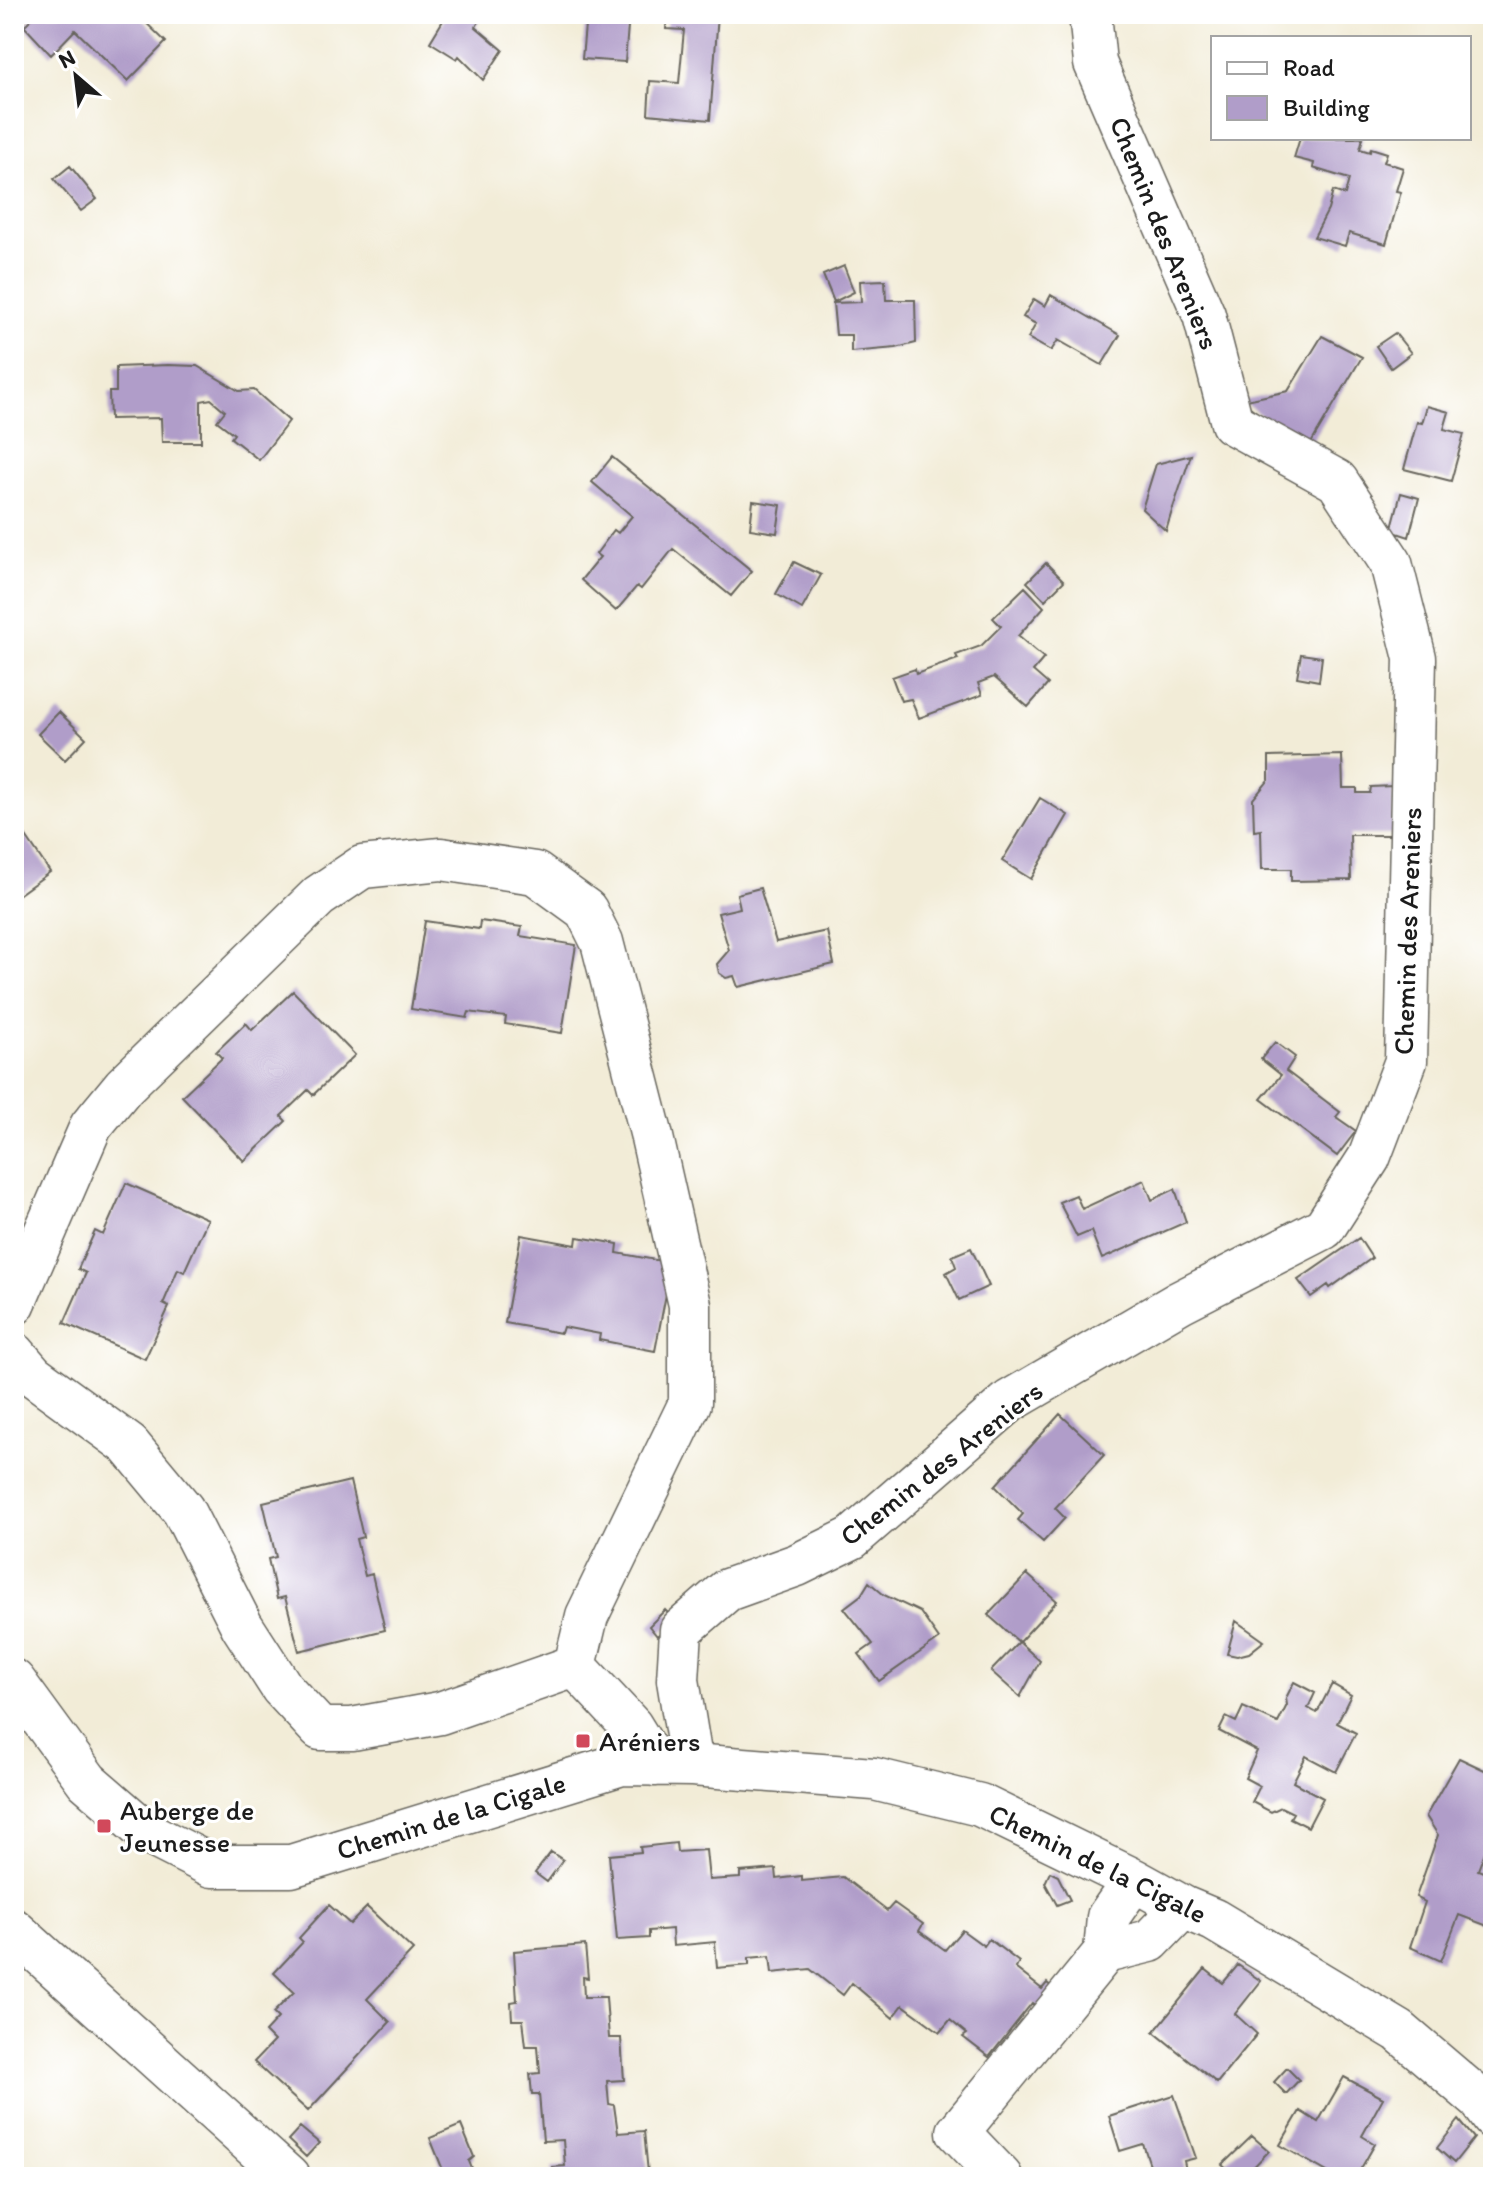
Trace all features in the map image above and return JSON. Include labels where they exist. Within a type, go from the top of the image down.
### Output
[{"type":"street","name":"Chemin des Areniers","points":[[674,1765],[681,1630],[727,1590],[797,1565],[852,1538],[1010,1401],[1180,1302],[1324,1228],[1369,1158],[1406,1061],[1415,658],[1391,563],[1337,481],[1232,423],[1204,315],[1095,63],[1090,14]]},
{"type":"street","points":[[14,1304],[91,1126],[124,1086],[319,896],[362,867],[441,859],[535,873],[586,910],[602,942],[651,1133],[690,1305],[690,1403],[587,1616],[575,1666]]},
{"type":"street","points":[[14,1353],[33,1375],[129,1445],[183,1510],[242,1626],[282,1688],[320,1729],[352,1729],[440,1713],[575,1666]]},
{"type":"street","points":[[575,1666],[631,1726],[674,1765]]},
{"type":"street","name":"Chemin de la Cigale","points":[[14,1681],[87,1781],[147,1833],[212,1866],[291,1866],[622,1764],[874,1779],[980,1805],[1214,1920],[1399,2031],[1480,2100],[1493,2118]]},
{"type":"street","points":[[1001,2177],[958,2132],[1105,1952],[1108,1917],[1134,1880]]},
{"type":"street","points":[[1105,1952],[1150,1941],[1183,1907]]},
{"type":"street","points":[[14,1930],[288,2177]]},
{"type":"building","points":[[36,14],[137,14],[166,42],[128,81],[75,30],[51,55],[24,26]]},
{"type":"building","points":[[447,14],[483,14],[476,27],[503,50],[483,80],[459,56],[457,59],[430,42]]},
{"type":"building","points":[[586,14],[629,14],[625,62],[582,59]]},
{"type":"building","points":[[667,14],[718,14],[710,120],[648,114],[650,81],[679,83],[684,30],[666,29]]},
{"type":"building","points":[[1299,140],[1362,140],[1360,149],[1370,152],[1371,148],[1387,153],[1384,162],[1403,168],[1396,191],[1401,192],[1386,244],[1349,233],[1345,246],[1314,237],[1328,210],[1333,191],[1345,195],[1349,179],[1313,168],[1314,163],[1294,158]]},
{"type":"building","points":[[70,166],[97,199],[81,211],[54,179]]},
{"type":"building","points":[[844,266],[854,292],[834,302],[823,275]]},
{"type":"building","points":[[885,280],[886,300],[915,300],[916,343],[851,352],[851,335],[836,335],[833,303],[861,302],[860,281]]},
{"type":"building","points":[[1051,295],[1120,335],[1102,365],[1058,340],[1051,351],[1028,338],[1036,324],[1023,317],[1034,299],[1045,306]]},
{"type":"building","points":[[1395,333],[1411,353],[1391,368],[1376,346]]},
{"type":"building","points":[[1322,336],[1362,357],[1310,445],[1270,422],[1242,401],[1288,391]]},
{"type":"building","points":[[197,366],[239,391],[254,390],[289,421],[259,460],[231,438],[234,434],[217,421],[225,411],[211,399],[201,401],[201,442],[162,442],[161,418],[110,419],[109,392],[116,392],[116,367]]},
{"type":"building","points":[[1427,406],[1449,412],[1444,429],[1464,434],[1451,481],[1404,469],[1417,422],[1422,423]]},
{"type":"building","points":[[1191,455],[1166,531],[1142,509],[1156,464]]},
{"type":"building","points":[[612,457],[752,571],[731,596],[673,549],[641,589],[637,586],[616,611],[581,580],[600,557],[596,554],[614,530],[618,533],[632,516],[592,482]]},
{"type":"building","points":[[1401,493],[1419,498],[1409,537],[1391,531]]},
{"type":"building","points":[[753,501],[781,505],[777,533],[750,529]]},
{"type":"building","points":[[794,562],[821,575],[802,609],[776,594]]},
{"type":"building","points":[[1046,563],[1064,581],[1045,600],[1027,582]]},
{"type":"building","points":[[1025,587],[1044,607],[1018,636],[1044,658],[1033,671],[1048,684],[1028,707],[994,677],[978,683],[982,695],[919,718],[911,699],[901,701],[892,677],[915,669],[916,674],[958,659],[956,655],[981,646],[1001,626],[993,618]]},
{"type":"building","points":[[1301,654],[1322,657],[1319,681],[1297,677]]},
{"type":"building","points":[[59,712],[86,738],[65,760],[38,734]]},
{"type":"building","points":[[1342,755],[1343,788],[1357,788],[1357,793],[1370,793],[1371,787],[1393,786],[1394,835],[1350,835],[1351,880],[1291,881],[1291,869],[1262,869],[1261,830],[1254,831],[1253,799],[1269,780],[1269,757]]},
{"type":"building","points":[[1040,798],[1068,815],[1031,879],[1002,861]]},
{"type":"building","points":[[14,819],[50,872],[14,898]]},
{"type":"building","points":[[760,888],[776,942],[827,931],[834,964],[738,987],[734,976],[726,978],[719,973],[717,964],[729,950],[718,913],[740,908],[737,894]]},
{"type":"building","points":[[425,921],[479,929],[480,921],[522,927],[520,936],[576,945],[562,1033],[505,1024],[506,1017],[469,1012],[467,1018],[411,1009]]},
{"type":"building","points":[[293,991],[355,1055],[313,1095],[308,1090],[281,1116],[286,1121],[244,1161],[182,1096],[222,1058],[216,1052],[246,1023],[252,1030]]},
{"type":"building","points":[[1275,1042],[1295,1057],[1286,1071],[1340,1112],[1336,1117],[1356,1131],[1337,1156],[1261,1099],[1281,1075],[1261,1059]]},
{"type":"building","points":[[1144,1180],[1152,1200],[1175,1189],[1186,1222],[1102,1259],[1091,1231],[1077,1237],[1059,1202],[1076,1195],[1082,1209]]},
{"type":"building","points":[[126,1183],[208,1219],[184,1272],[178,1269],[163,1304],[169,1307],[145,1359],[64,1323],[86,1273],[78,1269],[95,1231],[103,1235]]},
{"type":"building","points":[[521,1235],[576,1245],[577,1237],[618,1244],[617,1253],[672,1263],[655,1351],[599,1340],[600,1334],[563,1327],[561,1333],[505,1323]]},
{"type":"building","points":[[1359,1238],[1372,1258],[1330,1288],[1328,1285],[1311,1297],[1298,1280]]},
{"type":"building","points":[[971,1248],[989,1286],[959,1300],[946,1273],[956,1267],[952,1256]]},
{"type":"building","points":[[1060,1414],[1104,1455],[1055,1508],[1065,1518],[1043,1542],[1018,1520],[1023,1514],[995,1486]]},
{"type":"building","points":[[350,1481],[363,1537],[356,1539],[365,1576],[372,1574],[385,1630],[299,1651],[285,1597],[277,1599],[268,1559],[276,1557],[263,1502]]},
{"type":"building","points":[[1027,1574],[1057,1601],[1019,1642],[988,1615]]},
{"type":"building","points":[[869,1582],[884,1595],[920,1612],[939,1639],[879,1681],[859,1654],[873,1644],[844,1608],[861,1595]]},
{"type":"building","points":[[665,1610],[675,1620],[657,1636],[649,1626]]},
{"type":"building","points":[[1236,1621],[1264,1641],[1249,1653],[1237,1656],[1227,1654]]},
{"type":"building","points":[[1019,1642],[1040,1661],[1020,1697],[991,1671]]},
{"type":"building","points":[[1294,1682],[1315,1693],[1308,1708],[1317,1713],[1332,1684],[1351,1695],[1337,1723],[1356,1733],[1336,1772],[1306,1756],[1293,1782],[1323,1798],[1308,1827],[1290,1818],[1293,1813],[1281,1807],[1271,1812],[1252,1802],[1260,1786],[1245,1778],[1257,1751],[1219,1731],[1226,1717],[1236,1722],[1243,1707],[1278,1723]]},
{"type":"building","points":[[1459,1758],[1493,1774],[1493,1831],[1478,1870],[1493,1876],[1493,1928],[1459,1915],[1441,1961],[1410,1947],[1425,1902],[1416,1897],[1438,1835],[1426,1816]]},
{"type":"building","points":[[676,1843],[677,1852],[706,1850],[709,1880],[740,1878],[740,1872],[776,1869],[777,1879],[802,1876],[802,1881],[843,1877],[887,1911],[894,1903],[923,1924],[919,1931],[945,1950],[962,1930],[984,1946],[989,1939],[1019,1962],[1015,1968],[1042,1989],[1047,1983],[1061,1995],[1039,2009],[1032,2003],[989,2057],[963,2037],[967,2034],[950,2020],[940,2032],[903,2005],[893,2018],[852,1983],[843,1995],[810,1969],[772,1973],[770,1956],[749,1958],[749,1965],[717,1968],[715,1942],[673,1946],[672,1929],[649,1931],[649,1938],[617,1940],[609,1855],[641,1852],[640,1847]]},
{"type":"building","points":[[551,1852],[563,1860],[547,1882],[535,1873]]},
{"type":"building","points":[[1050,1872],[1058,1876],[1070,1900],[1057,1905],[1045,1883]]},
{"type":"building","points":[[329,1905],[350,1924],[367,1907],[413,1950],[367,1999],[390,2022],[308,2111],[254,2062],[274,2041],[265,2032],[278,2018],[273,2013],[294,1992],[274,1973],[303,1942],[299,1938]]},
{"type":"building","points":[[585,1945],[588,1978],[583,1977],[584,1997],[606,1997],[609,2038],[621,2038],[624,2080],[607,2081],[609,2104],[614,2105],[618,2133],[644,2131],[648,2173],[631,2177],[553,2177],[552,2167],[565,2166],[563,2140],[543,2141],[539,2094],[532,2094],[530,2074],[540,2073],[538,2046],[526,2046],[523,2020],[512,2020],[511,2002],[517,2001],[514,1951]]},
{"type":"building","points":[[1238,1965],[1261,1981],[1235,2014],[1257,2034],[1217,2083],[1154,2032],[1205,1969],[1223,1983]]},
{"type":"building","points":[[1287,2068],[1299,2080],[1286,2094],[1274,2082]]},
{"type":"building","points":[[1344,2077],[1383,2098],[1362,2136],[1375,2144],[1356,2177],[1336,2177],[1280,2145],[1300,2111],[1318,2122]]},
{"type":"building","points":[[1174,2095],[1196,2158],[1184,2161],[1187,2175],[1154,2177],[1143,2144],[1120,2151],[1109,2116]]},
{"type":"building","points":[[1459,2120],[1474,2138],[1454,2163],[1437,2148]]},
{"type":"building","points":[[461,2125],[474,2157],[469,2161],[475,2177],[440,2177],[438,2172],[443,2170],[430,2138]]},
{"type":"building","points":[[300,2127],[319,2143],[306,2157],[288,2140]]},
{"type":"building","points":[[1252,2136],[1269,2151],[1244,2177],[1236,2177],[1222,2165]]},
{"type":"place","name":"Aréniers","points":[[583,1741]]},
{"type":"place","name":"Auberge de Jeunesse","points":[[104,1826]]}]
